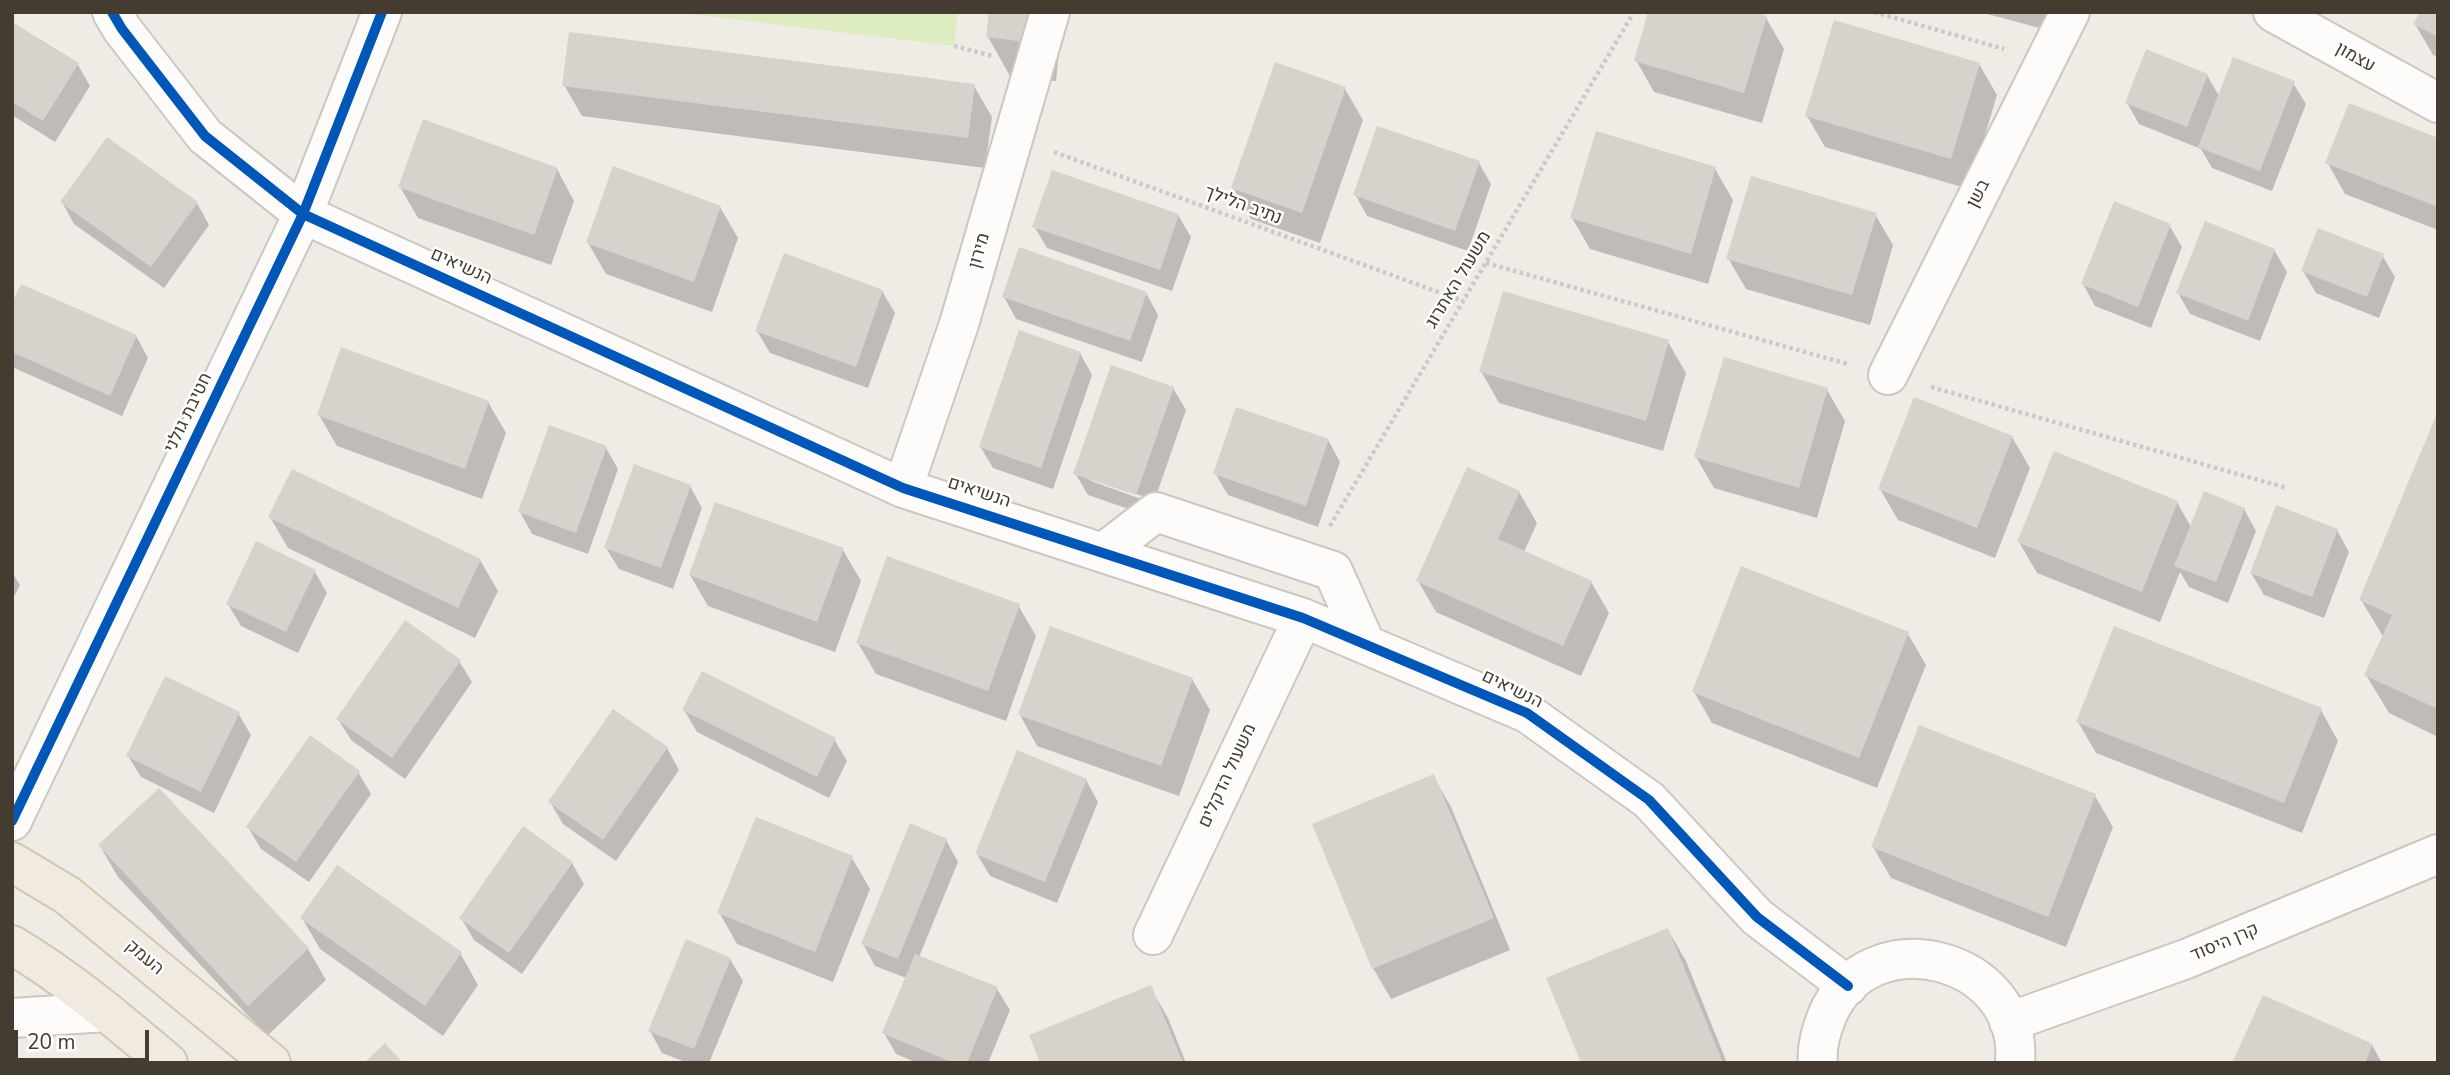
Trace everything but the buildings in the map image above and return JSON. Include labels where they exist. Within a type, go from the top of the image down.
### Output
[{"type":"main road","name":"העמק","points":[[12,862],[67,895],[271,1063]]},
{"type":"main road","points":[[12,945],[32,956],[107,1012],[168,1063]]},
{"type":"street","name":"הנשיאים","points":[[112,12],[122,29],[205,136],[303,214],[903,488],[1303,618],[1527,713],[1649,800],[1758,917],[1848,986]]},
{"type":"street","name":"חטיבת גולני","points":[[12,821],[303,214],[382,12]]},
{"type":"street","name":"מירון","points":[[903,488],[959,324],[1050,12]]},
{"type":"street","name":"בשן","points":[[1888,375],[2070,12]]},
{"type":"street","name":"עצמון","points":[[2273,12],[2438,103]]},
{"type":"street","points":[[1104,552],[1156,512],[1333,571],[1366,645]]},
{"type":"street","name":"משעול הדקלים","points":[[1153,935],[1303,618]]},
{"type":"street","name":"קרן היסוד","points":[[2009,1022],[2186,959],[2438,855]]},
{"type":"street","points":[[1818,1063],[1821,1032],[1831,1006],[1848,986],[1867,971],[1890,962],[1914,958],[1938,960],[1961,968],[1981,982],[1997,1000],[2009,1022],[2014,1040],[2015,1063]]},
{"type":"street","points":[[12,1018],[107,1012]]},
{"type":"path","points":[[1874,12],[2046,60]]},
{"type":"green space","points":[[674,12],[958,12],[954,46]]},
{"type":"cycle path","points":[[112,12],[122,29],[205,136],[303,214],[903,488],[1303,618],[1527,713],[1649,800],[1757,917],[1848,986]]},
{"type":"cycle path","points":[[12,821],[303,214],[382,12]]}]
